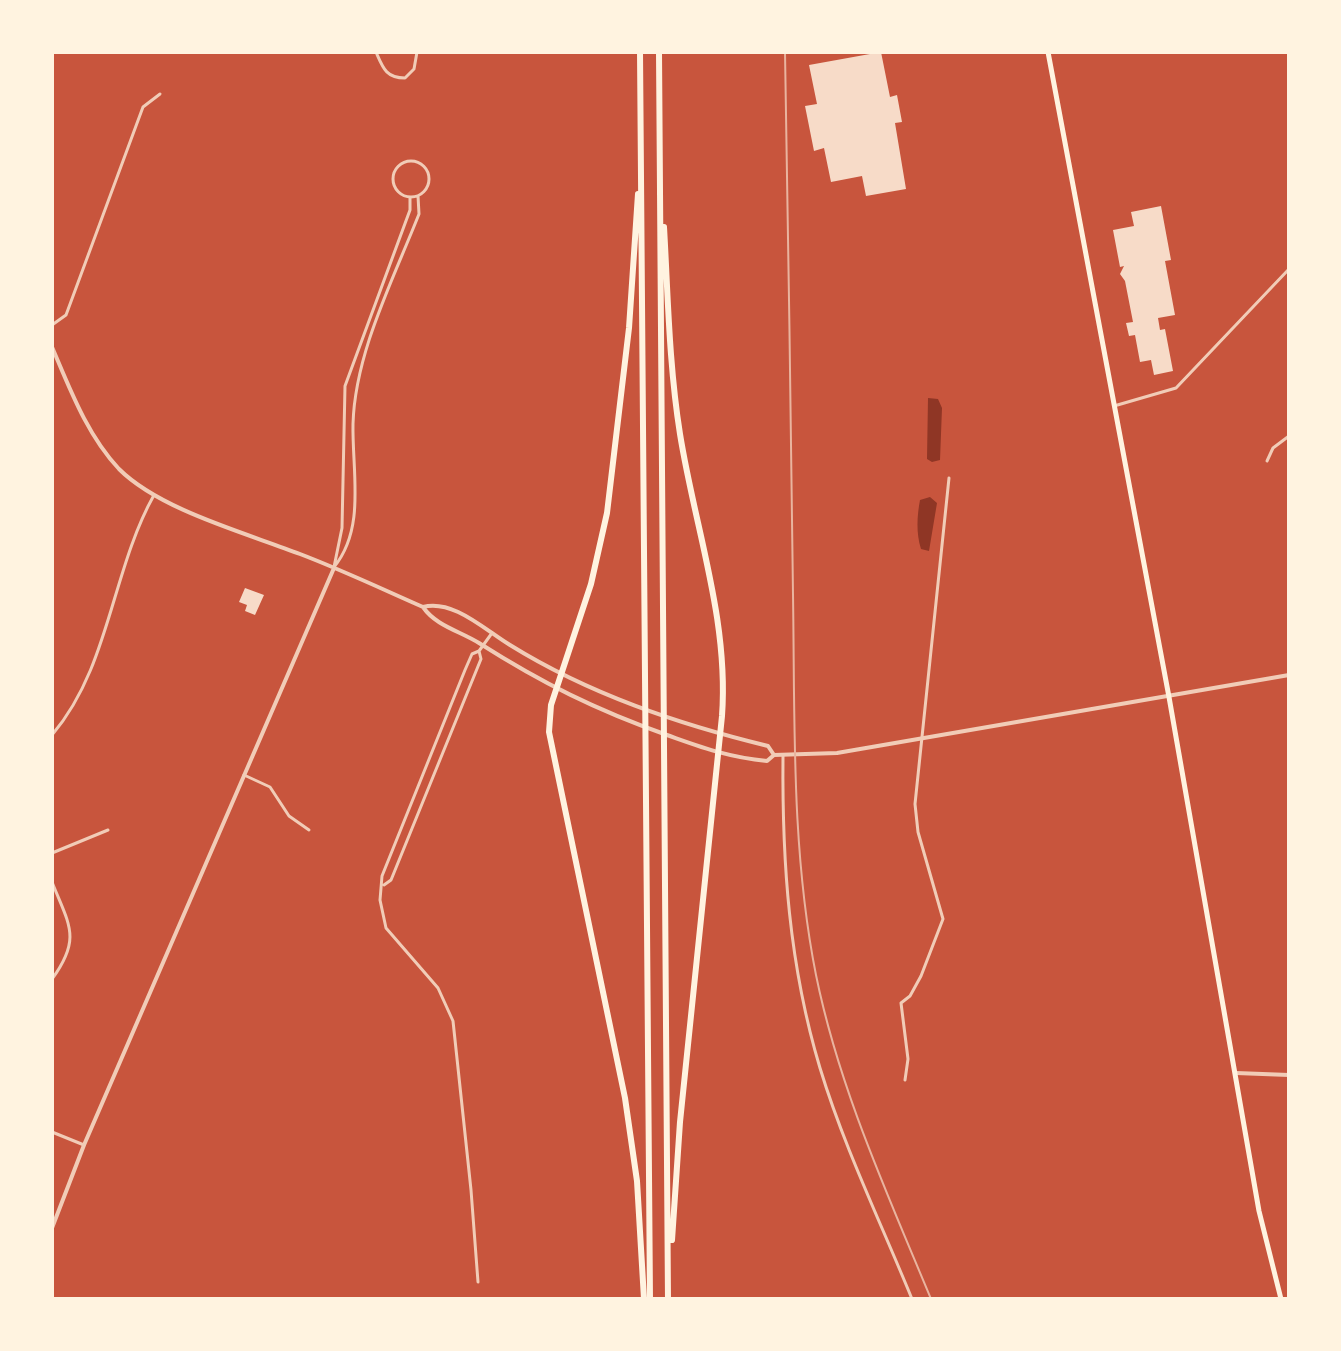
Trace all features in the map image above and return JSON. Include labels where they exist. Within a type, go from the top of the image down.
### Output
[{"type":"highway","points":[[640,52],[647,1299]]},
{"type":"highway","points":[[659,52],[668,1297]]},
{"type":"highway","points":[[641,135],[629,328],[607,513],[591,584],[555,689],[549,719],[550,746],[628,1111],[647,1299]]},
{"type":"highway","points":[[659,135],[670,348],[676,402],[688,478],[721,636],[723,695],[679,1133],[668,1297]]},
{"type":"main road","points":[[1048,52],[1169,697],[1259,1211],[1281,1299]]},
{"type":"street","points":[[376,52],[385,72],[394,78],[405,78],[414,69],[417,52]]},
{"type":"street","points":[[52,325],[66,315],[143,107],[160,94]]},
{"type":"street","points":[[408,161],[421,164],[429,175],[427,187],[418,196],[410,197],[399,193],[392,183],[397,166],[408,161]]},
{"type":"street","points":[[52,1228],[84,1145],[334,567],[349,544],[354,519],[355,389],[365,354],[419,214],[418,196]]},
{"type":"street","points":[[334,567],[342,528],[345,386],[410,210],[410,197]]},
{"type":"street","points":[[1114,406],[1176,388],[1289,269]]},
{"type":"street","points":[[386,274],[394,277]]},
{"type":"street","points":[[52,347],[96,439],[119,469],[154,495],[334,567],[423,607],[430,617],[555,689],[627,721],[716,754],[767,761],[774,755],[837,753],[1289,675]]},
{"type":"street","points":[[345,386],[355,389]]},
{"type":"street","points":[[1267,461],[1273,448],[1289,436]]},
{"type":"street","points":[[345,459],[354,458]]},
{"type":"street","points":[[905,1080],[908,1059],[901,1003],[910,996],[921,976],[943,919],[918,832],[915,804],[949,478]]},
{"type":"street","points":[[52,735],[71,713],[90,677],[136,530],[154,495]]},
{"type":"street","points":[[423,607],[436,604],[492,633],[560,675],[684,724],[768,746],[774,755]]},
{"type":"street","points":[[478,1282],[453,1021],[438,988],[386,928],[381,908],[382,876],[465,670],[472,654],[479,651],[492,633]]},
{"type":"street","points":[[382,886],[391,880],[481,659],[479,651]]},
{"type":"street","points":[[783,756],[786,895],[806,1012],[834,1107],[912,1299]]},
{"type":"street","points":[[244,775],[270,787],[289,816],[309,830]]},
{"type":"street","points":[[52,853],[108,830]]},
{"type":"street","points":[[52,882],[71,930],[71,947],[52,979]]},
{"type":"street","points":[[1236,1073],[1289,1075]]},
{"type":"street","points":[[52,1132],[84,1145]]},
{"type":"shaded area","points":[[928,398],[938,399],[942,408],[940,460],[932,462],[927,459]]},
{"type":"shaded area","points":[[930,497],[937,503],[929,551],[921,549],[918,524],[920,500]]},
{"type":"building","points":[[881,52],[890,97],[897,95],[902,122],[895,123],[906,189],[866,196],[862,176],[831,182],[824,148],[814,151],[805,106],[817,104],[809,65]]},
{"type":"building","points":[[1161,206],[1171,260],[1165,261],[1175,315],[1158,318],[1160,330],[1165,329],[1173,371],[1154,375],[1151,360],[1140,362],[1135,335],[1129,336],[1126,323],[1133,322],[1125,281],[1120,274],[1124,266],[1120,267],[1113,230],[1134,226],[1131,212]]},
{"type":"building","points":[[245,588],[264,595],[255,615],[245,611],[247,605],[239,602]]},
{"type":"railway","points":[[785,52],[795,737],[802,881],[816,975],[837,1058],[881,1180],[931,1299]]}]
